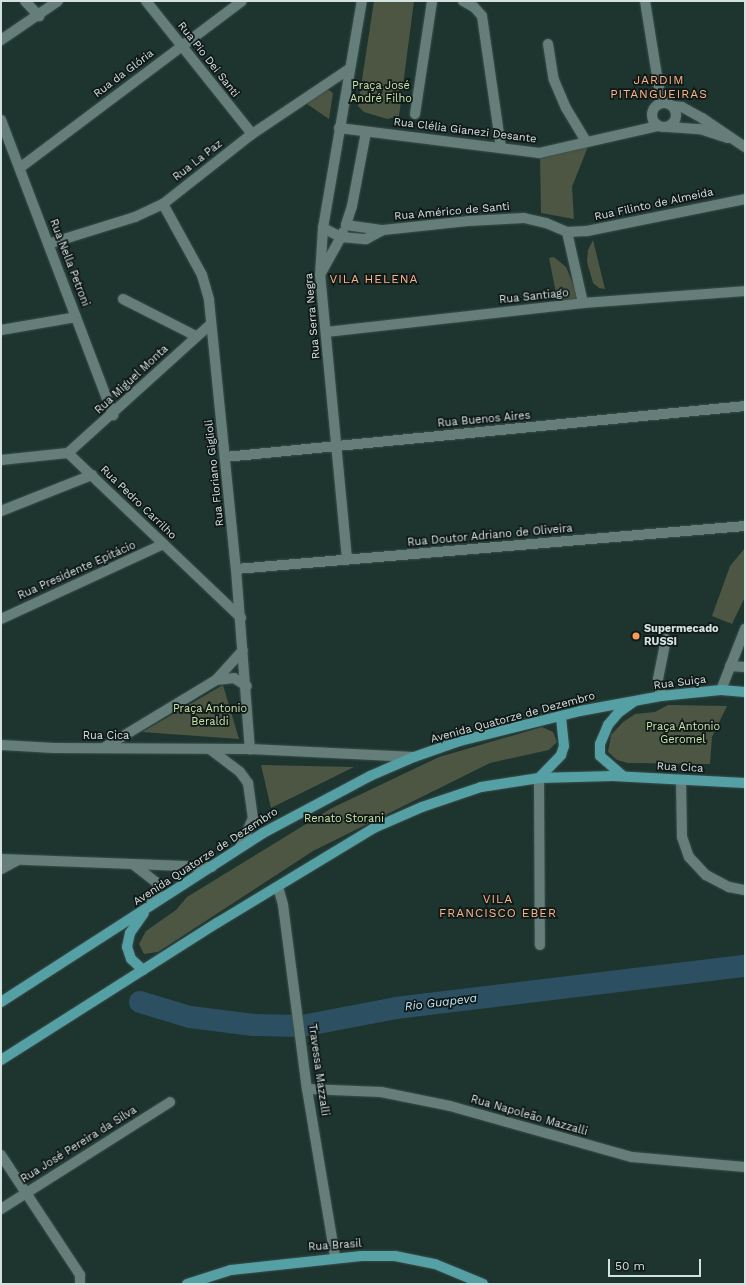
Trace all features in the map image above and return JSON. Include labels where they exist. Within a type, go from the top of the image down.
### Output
[{"type":"main road","name":"Rua Suiça","points":[[619,703],[661,696],[721,690],[745,692]]},
{"type":"main road","points":[[618,777],[603,759],[600,744],[608,725],[618,713],[635,701]]},
{"type":"main road","name":"Avenida Quatorze de Dezembro","points":[[1,1002],[212,867],[240,847],[370,776],[414,757],[460,741],[619,703]]},
{"type":"main road","points":[[539,778],[561,755],[564,746],[561,716]]},
{"type":"main road","points":[[1,1060],[143,970],[374,828],[422,807],[481,787],[539,778],[618,777]]},
{"type":"main road","name":"Rua Cica","points":[[618,777],[745,783]]},
{"type":"main road","points":[[143,970],[130,959],[127,947],[130,933],[146,909]]},
{"type":"main road","name":"Rua Brasil","points":[[187,1284],[231,1270],[335,1257],[395,1256],[435,1264],[480,1283]]},
{"type":"street","points":[[25,1],[39,16]]},
{"type":"street","points":[[1,40],[39,16],[58,1]]},
{"type":"street","name":"Rua Pio Dei Santi","points":[[146,1],[252,134]]},
{"type":"street","name":"Rua da Glória","points":[[21,167],[181,45],[242,1]]},
{"type":"street","name":"Rua Serra Negra","points":[[347,559],[320,275],[323,228],[362,1]]},
{"type":"street","points":[[415,114],[432,1]]},
{"type":"street","points":[[463,1],[474,7],[482,16],[501,148]]},
{"type":"street","points":[[645,1],[659,88],[669,104],[676,117],[663,127],[654,123],[652,112],[656,106],[669,104],[682,107],[702,118],[745,147]]},
{"type":"street","points":[[548,44],[554,80],[586,141]]},
{"type":"street","name":"Rua La Paz","points":[[48,244],[135,217],[163,204],[252,134],[350,69]]},
{"type":"street","name":"Rua Nella Petroni","points":[[1,120],[21,167],[48,244],[113,415]]},
{"type":"street","name":"Rua Clélia Gianezi Desante","points":[[339,128],[539,153],[586,141],[663,127],[700,129],[734,140]]},
{"type":"street","points":[[320,275],[341,237],[352,206],[366,132]]},
{"type":"street","name":"Rua Filinto de Almeida","points":[[568,232],[587,231],[745,199]]},
{"type":"street","name":"Rua Floriano Giglioli","points":[[163,204],[202,274],[209,300],[241,618],[247,686],[250,749]]},
{"type":"street","name":"Rua Américo de Santi","points":[[383,230],[468,221],[524,218],[546,223],[568,232]]},
{"type":"street","points":[[346,224],[383,230]]},
{"type":"street","points":[[323,228],[341,237],[366,239],[383,230]]},
{"type":"street","points":[[568,232],[583,303]]},
{"type":"street","name":"Rua Santiago","points":[[326,332],[583,303],[745,291]]},
{"type":"street","points":[[123,299],[196,336]]},
{"type":"street","points":[[1,330],[76,317]]},
{"type":"street","name":"Rua Miguel Monta","points":[[68,453],[113,415],[196,336],[211,324]]},
{"type":"street","name":"Rua Buenos Aires","points":[[225,457],[745,406]]},
{"type":"street","points":[[1,460],[68,453]]},
{"type":"street","name":"Rua Pedro Carrilho","points":[[68,453],[241,618]]},
{"type":"street","points":[[1,512],[92,475]]},
{"type":"street","name":"Rua Doutor Adriano de Oliveira","points":[[236,569],[745,526]]},
{"type":"street","name":"Rua Presidente Epitácio","points":[[1,619],[163,544]]},
{"type":"street","points":[[721,690],[745,628]]},
{"type":"street","points":[[661,696],[658,679],[666,639]]},
{"type":"street","points":[[104,748],[216,680],[243,650]]},
{"type":"street","points":[[730,666],[745,667]]},
{"type":"street","points":[[216,680],[234,678],[247,686]]},
{"type":"street","name":"Rua Cica","points":[[1,745],[211,750],[250,749],[414,757]]},
{"type":"street","points":[[211,750],[240,772],[248,783],[253,818],[240,847]]},
{"type":"street","points":[[539,778],[540,945]]},
{"type":"street","points":[[681,780],[682,837],[689,857],[706,875],[729,887],[745,890]]},
{"type":"street","points":[[1,859],[16,861],[212,867]]},
{"type":"street","points":[[1,869],[16,861]]},
{"type":"street","points":[[134,865],[158,884],[156,896],[146,909]]},
{"type":"street","name":"Travessa Mazzalli","points":[[278,887],[283,905],[307,1089],[335,1257]]},
{"type":"street","name":"Rua Napoleão Mazzalli","points":[[307,1089],[381,1092],[450,1106],[632,1157],[745,1167]]},
{"type":"street","name":"Rua José Pereira da Silva","points":[[1,1209],[170,1102]]},
{"type":"street","points":[[1,1154],[25,1193],[80,1275],[80,1284]]},
{"type":"green space","name":"Praça José André Filho","points":[[374,1],[414,1],[399,116],[387,119],[364,112],[358,106]]},
{"type":"green space","points":[[326,88],[333,93],[329,119],[304,102]]},
{"type":"green space","points":[[589,144],[572,187],[574,219],[541,213],[540,157]]},
{"type":"green space","points":[[593,240],[605,289],[599,288],[593,283],[587,262],[588,250]]},
{"type":"green space","points":[[554,257],[566,267],[579,298],[577,301],[558,303],[549,258]]},
{"type":"green space","points":[[745,548],[745,597],[732,624],[712,616],[730,566]]},
{"type":"green space","name":"Praça Antonio Beraldi","points":[[223,685],[239,739],[142,732]]},
{"type":"green space","name":"Praça Antonio Geromel","points":[[668,705],[727,706],[712,737],[710,764],[628,763],[617,760],[608,752],[611,735],[623,722],[635,714],[655,712]]},
{"type":"green space","name":"Renato Storani","points":[[542,727],[553,732],[557,742],[549,750],[490,763],[313,851],[158,952],[144,954],[139,944],[146,931],[176,910],[187,897],[332,808],[439,757]]},
{"type":"green space","points":[[261,765],[354,767],[271,808]]},
{"type":"waterway","name":"Rio Guapeva","points":[[140,1002],[190,1017],[253,1025],[302,1026],[396,1008],[745,966]]},
{"type":"place","name":"Supermecado RUSSI","points":[[636,636]]},
{"type":"district","name":"JARDIM PITANGUEIRAS","points":[[659,88]]},
{"type":"district","name":"VILA HELENA","points":[[374,280]]},
{"type":"district","name":"VILA FRANCISCO EBER","points":[[498,907]]}]
